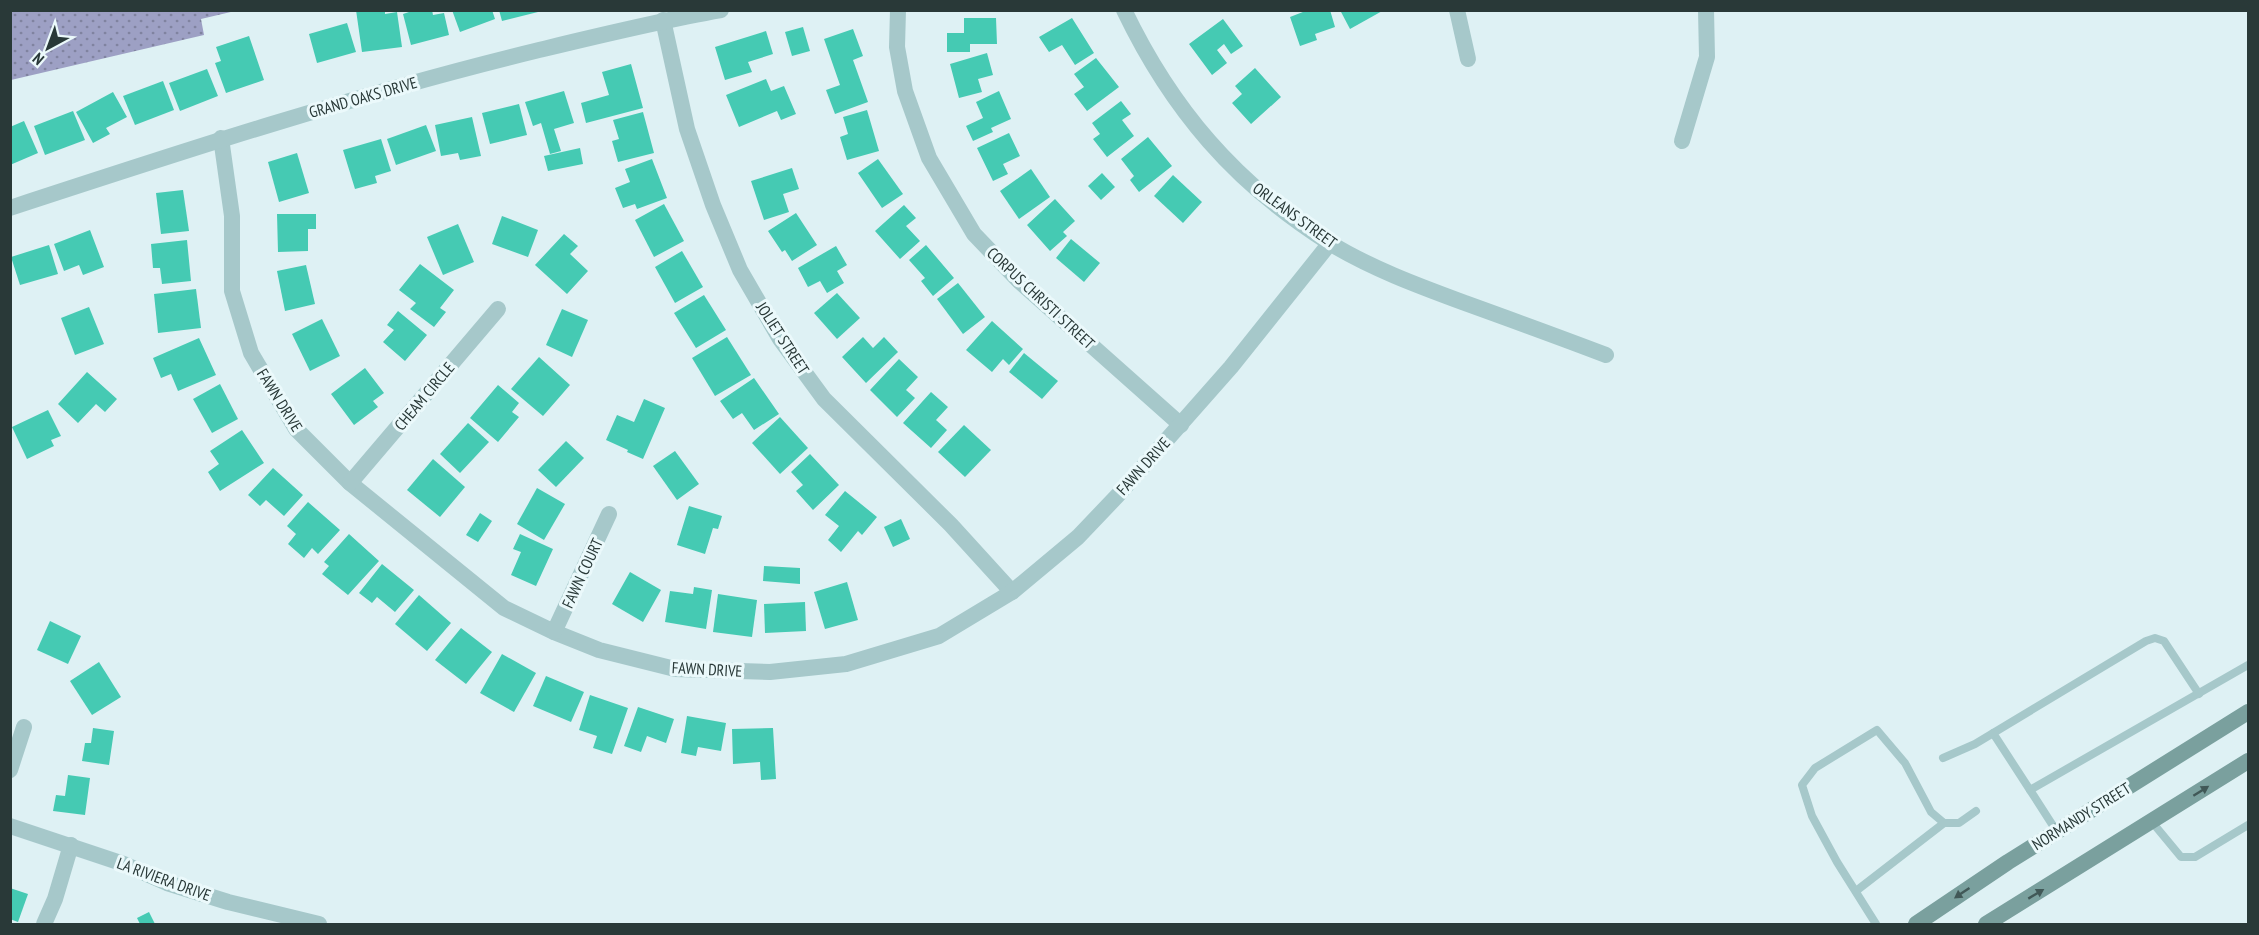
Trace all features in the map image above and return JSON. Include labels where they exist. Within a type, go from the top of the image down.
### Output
[{"type":"main road","name":"NORMANDY STREET","points":[[1916,924],[2056,832],[2248,712]]},
{"type":"main road","points":[[1986,924],[2248,761]]},
{"type":"street","name":"GRAND OAKS DRIVE","points":[[10,208],[221,138],[452,71],[663,20],[721,10]]},
{"type":"street","name":"CORPUS CHRISTI STREET","points":[[898,10],[897,47],[905,92],[928,158],[974,234],[1018,281],[1181,425]]},
{"type":"street","name":"ORLEANS STREET","points":[[1124,10],[1142,47],[1180,108],[1217,152],[1264,196],[1330,243],[1405,280],[1606,355]]},
{"type":"street","points":[[1457,10],[1468,59]]},
{"type":"street","points":[[1682,141],[1707,57],[1706,10]]},
{"type":"street","name":"JOLIET STREET","points":[[663,20],[687,129],[713,205],[740,270],[780,339],[824,399],[935,508],[1012,592]]},
{"type":"street","name":"FAWN DRIVE","points":[[221,138],[232,216],[232,291],[251,353],[296,429],[351,483],[504,608],[599,650],[675,669],[770,672],[846,663],[939,636],[1012,592],[1078,537],[1181,425],[1231,367],[1330,243]]},
{"type":"street","name":"CHEAM CIRCLE","points":[[351,483],[498,309]]},
{"type":"street","name":"FAWN COURT","points":[[554,632],[609,514]]},
{"type":"street","points":[[10,770],[24,727]]},
{"type":"street","name":"LA RIVIERA DRIVE","points":[[10,826],[124,864],[168,883],[228,902],[319,924]]},
{"type":"street","points":[[44,924],[55,900],[71,845]]},
{"type":"lane","points":[[1943,758],[1975,744],[2146,641],[2155,638],[2164,641],[2199,694]]},
{"type":"lane","points":[[2030,790],[2248,665]]},
{"type":"lane","points":[[1876,924],[1812,816],[1802,785],[1815,768],[1877,730],[1905,763],[1931,812],[1944,823]]},
{"type":"lane","points":[[1993,733],[2056,832]]},
{"type":"lane","points":[[1856,891],[1944,823],[1959,823],[1976,811]]},
{"type":"lane","points":[[2152,822],[2181,857],[2195,857],[2248,825]]},
{"type":"shaded area","points":[[11,10],[235,11],[201,19],[204,35],[11,80]]},
{"type":"building","points":[[356,10],[385,10],[385,14],[397,12],[402,47],[362,52]]},
{"type":"building","points":[[415,10],[432,10],[433,15],[444,13],[449,35],[411,45],[403,14]]},
{"type":"building","points":[[452,10],[492,10],[495,19],[460,32]]},
{"type":"building","points":[[499,10],[542,10],[542,11],[502,21]]},
{"type":"building","points":[[1308,10],[1330,10],[1335,27],[1315,34],[1317,40],[1300,46],[1290,17]]},
{"type":"building","points":[[1340,10],[1384,10],[1350,29]]},
{"type":"building","points":[[964,18],[996,18],[997,44],[970,44],[970,52],[947,52],[947,33],[964,33]]},
{"type":"building","points":[[1072,18],[1094,53],[1075,65],[1062,45],[1049,52],[1039,37]]},
{"type":"building","points":[[1223,19],[1243,46],[1231,54],[1224,44],[1217,50],[1227,63],[1212,75],[1189,44]]},
{"type":"building","points":[[347,23],[356,52],[317,63],[309,34]]},
{"type":"building","points":[[803,27],[810,51],[792,56],[785,32]]},
{"type":"building","points":[[853,29],[863,56],[853,60],[868,102],[835,114],[826,90],[840,85],[824,39]]},
{"type":"building","points":[[766,31],[773,54],[748,62],[752,72],[725,80],[715,47]]},
{"type":"building","points":[[249,36],[264,80],[226,93],[215,63],[221,61],[216,47]]},
{"type":"building","points":[[987,53],[993,75],[978,79],[982,92],[959,98],[950,64]]},
{"type":"building","points":[[1096,58],[1119,87],[1087,111],[1074,94],[1084,87],[1074,74]]},
{"type":"building","points":[[631,64],[643,108],[586,123],[581,103],[609,95],[602,72]]},
{"type":"building","points":[[1255,68],[1281,97],[1251,124],[1232,103],[1242,94],[1235,86]]},
{"type":"building","points":[[207,69],[218,96],[180,111],[169,83]]},
{"type":"building","points":[[766,79],[771,91],[784,86],[796,114],[781,120],[777,111],[739,127],[726,95]]},
{"type":"building","points":[[163,81],[174,110],[135,125],[123,96]]},
{"type":"building","points":[[564,91],[574,123],[554,129],[561,151],[550,154],[541,123],[533,126],[525,102]]},
{"type":"building","points":[[999,91],[1011,119],[991,128],[993,132],[973,141],[966,126],[983,118],[976,102]]},
{"type":"building","points":[[113,92],[127,117],[106,128],[110,134],[93,143],[76,112]]},
{"type":"building","points":[[1121,101],[1131,114],[1122,120],[1134,136],[1107,157],[1093,139],[1100,134],[1092,123]]},
{"type":"building","points":[[519,104],[527,135],[490,144],[482,113]]},
{"type":"building","points":[[867,110],[879,151],[847,160],[840,137],[848,134],[843,117]]},
{"type":"building","points":[[73,111],[85,140],[45,155],[34,126]]},
{"type":"building","points":[[643,112],[654,153],[618,162],[612,141],[619,139],[613,120]]},
{"type":"building","points":[[472,117],[481,156],[460,160],[458,153],[441,156],[435,125]]},
{"type":"building","points":[[24,121],[38,153],[10,165],[10,127]]},
{"type":"building","points":[[426,125],[436,151],[396,165],[387,139]]},
{"type":"building","points":[[1009,133],[1020,156],[1003,164],[1008,174],[993,181],[977,148]]},
{"type":"building","points":[[1148,137],[1172,166],[1139,192],[1130,180],[1134,176],[1121,159]]},
{"type":"building","points":[[381,139],[391,171],[375,176],[377,183],[355,189],[343,150]]},
{"type":"building","points":[[580,148],[583,164],[548,171],[544,156]]},
{"type":"building","points":[[297,153],[309,193],[279,202],[268,162]]},
{"type":"building","points":[[652,159],[667,198],[637,209],[635,204],[623,208],[615,188],[630,182],[625,169]]},
{"type":"building","points":[[878,159],[903,194],[882,208],[858,173]]},
{"type":"building","points":[[792,168],[799,189],[783,194],[789,212],[764,220],[751,181]]},
{"type":"building","points":[[1031,169],[1050,197],[1019,219],[1000,191]]},
{"type":"building","points":[[1102,173],[1115,187],[1101,200],[1088,186]]},
{"type":"building","points":[[1173,175],[1202,202],[1183,223],[1154,196]]},
{"type":"building","points":[[183,190],[189,231],[161,234],[156,193]]},
{"type":"building","points":[[1055,199],[1075,221],[1063,232],[1067,236],[1050,251],[1027,225]]},
{"type":"building","points":[[664,204],[684,241],[654,257],[635,220]]},
{"type":"building","points":[[904,205],[916,218],[906,226],[920,241],[900,259],[875,231]]},
{"type":"building","points":[[796,213],[817,245],[792,261],[785,250],[782,252],[768,231]]},
{"type":"building","points":[[277,214],[316,214],[316,229],[308,229],[308,251],[278,252]]},
{"type":"building","points":[[502,216],[538,230],[528,257],[492,244]]},
{"type":"building","points":[[458,224],[474,262],[443,275],[427,237]]},
{"type":"building","points":[[90,230],[104,267],[83,275],[79,265],[64,271],[54,244]]},
{"type":"building","points":[[564,234],[578,246],[570,254],[588,271],[567,294],[535,265]]},
{"type":"building","points":[[1071,239],[1100,263],[1084,282],[1056,258]]},
{"type":"building","points":[[187,240],[191,281],[162,284],[160,268],[153,268],[151,244]]},
{"type":"building","points":[[49,245],[58,274],[20,285],[11,257]]},
{"type":"building","points":[[926,245],[954,278],[933,296],[921,281],[925,278],[909,260]]},
{"type":"building","points":[[836,246],[847,265],[837,271],[844,283],[827,293],[820,281],[808,287],[798,268]]},
{"type":"building","points":[[682,251],[703,287],[675,303],[655,267]]},
{"type":"building","points":[[420,264],[454,290],[440,308],[446,312],[434,327],[410,309],[416,303],[399,290]]},
{"type":"building","points":[[306,265],[315,304],[285,311],[277,271]]},
{"type":"building","points":[[958,283],[985,317],[963,334],[937,299]]},
{"type":"building","points":[[196,289],[201,328],[158,333],[154,294]]},
{"type":"building","points":[[837,293],[860,318],[837,339],[814,313]]},
{"type":"building","points":[[704,295],[726,330],[696,348],[674,313]]},
{"type":"building","points":[[89,307],[104,344],[75,355],[61,318]]},
{"type":"building","points":[[562,309],[588,320],[572,357],[546,345]]},
{"type":"building","points":[[398,311],[427,335],[405,361],[383,342],[394,330],[387,325]]},
{"type":"building","points":[[322,319],[340,356],[310,371],[292,334]]},
{"type":"building","points":[[992,321],[1023,349],[1009,365],[1003,359],[992,372],[966,350]]},
{"type":"building","points":[[727,337],[751,375],[715,396],[692,358]]},
{"type":"building","points":[[863,337],[873,348],[884,337],[898,352],[866,383],[842,357]]},
{"type":"building","points":[[199,338],[216,375],[178,391],[171,374],[161,378],[153,358]]},
{"type":"building","points":[[1024,353],[1058,381],[1042,399],[1009,372]]},
{"type":"building","points":[[539,357],[570,385],[543,416],[511,389]]},
{"type":"building","points":[[899,359],[918,377],[906,390],[915,398],[897,417],[870,390]]},
{"type":"building","points":[[365,368],[384,393],[373,401],[378,407],[354,425],[331,394]]},
{"type":"building","points":[[87,372],[117,399],[105,412],[96,404],[78,423],[58,404]]},
{"type":"building","points":[[754,378],[779,414],[754,430],[742,413],[733,419],[720,401]]},
{"type":"building","points":[[220,384],[238,419],[212,433],[193,399]]},
{"type":"building","points":[[498,385],[519,403],[512,412],[519,417],[498,442],[470,418]]},
{"type":"building","points":[[931,392],[948,407],[936,420],[947,430],[931,448],[903,423]]},
{"type":"building","points":[[644,399],[665,408],[643,459],[606,440],[617,415],[634,422]]},
{"type":"building","points":[[48,410],[61,436],[51,440],[54,446],[27,459],[12,427]]},
{"type":"building","points":[[780,417],[808,448],[780,474],[752,443]]},
{"type":"building","points":[[468,423],[489,442],[460,473],[440,454]]},
{"type":"building","points":[[964,425],[991,450],[965,477],[938,452]]},
{"type":"building","points":[[242,430],[264,463],[220,491],[208,472],[219,464],[210,451]]},
{"type":"building","points":[[566,441],[584,458],[556,487],[538,470]]},
{"type":"building","points":[[675,451],[699,484],[677,500],[653,466]]},
{"type":"building","points":[[810,454],[839,485],[813,510],[796,491],[803,485],[791,472]]},
{"type":"building","points":[[433,459],[465,487],[440,517],[407,490]]},
{"type":"building","points":[[273,468],[303,495],[284,516],[266,500],[260,506],[248,495]]},
{"type":"building","points":[[537,488],[565,504],[544,540],[517,524]]},
{"type":"building","points":[[845,491],[877,517],[862,535],[858,531],[841,552],[828,540],[839,526],[825,515]]},
{"type":"building","points":[[308,502],[340,530],[318,554],[312,548],[304,558],[288,544],[296,534],[287,526]]},
{"type":"building","points":[[689,506],[722,516],[718,529],[713,528],[705,554],[677,545]]},
{"type":"building","points":[[480,513],[492,521],[478,542],[466,535]]},
{"type":"building","points":[[901,519],[910,539],[893,547],[884,527]]},
{"type":"building","points":[[349,534],[379,561],[348,595],[322,574],[329,566],[324,562]]},
{"type":"building","points":[[520,534],[553,549],[536,586],[511,575],[521,552],[513,549]]},
{"type":"building","points":[[382,564],[414,590],[395,612],[377,597],[372,603],[359,593]]},
{"type":"building","points":[[764,566],[800,568],[800,584],[763,581]]},
{"type":"building","points":[[630,572],[661,590],[643,622],[612,604]]},
{"type":"building","points":[[847,582],[858,620],[825,629],[814,592]]},
{"type":"building","points":[[694,587],[712,590],[706,629],[665,622],[670,591],[693,594]]},
{"type":"building","points":[[718,594],[757,600],[752,637],[713,632]]},
{"type":"building","points":[[419,595],[451,623],[427,651],[395,624]]},
{"type":"building","points":[[805,602],[806,631],[765,633],[764,604]]},
{"type":"building","points":[[50,621],[81,636],[68,664],[37,650]]},
{"type":"building","points":[[461,628],[492,652],[466,684],[435,660]]},
{"type":"building","points":[[502,654],[536,673],[514,712],[480,693]]},
{"type":"building","points":[[99,662],[121,697],[92,715],[70,681]]},
{"type":"building","points":[[546,676],[584,692],[571,722],[533,706]]},
{"type":"building","points":[[590,695],[628,708],[612,754],[593,748],[597,736],[579,730]]},
{"type":"building","points":[[638,707],[674,719],[666,743],[647,736],[641,752],[624,746]]},
{"type":"building","points":[[687,716],[726,723],[721,751],[698,747],[696,756],[681,753]]},
{"type":"building","points":[[93,728],[114,731],[109,765],[82,761],[85,743],[91,743]]},
{"type":"building","points":[[773,728],[776,779],[761,780],[760,762],[733,764],[732,729]]},
{"type":"building","points":[[68,775],[90,778],[85,815],[53,811],[56,795],[65,796]]},
{"type":"building","points":[[10,888],[28,894],[18,922],[10,919]]},
{"type":"building","points":[[149,912],[155,924],[140,924],[137,918]]}]
